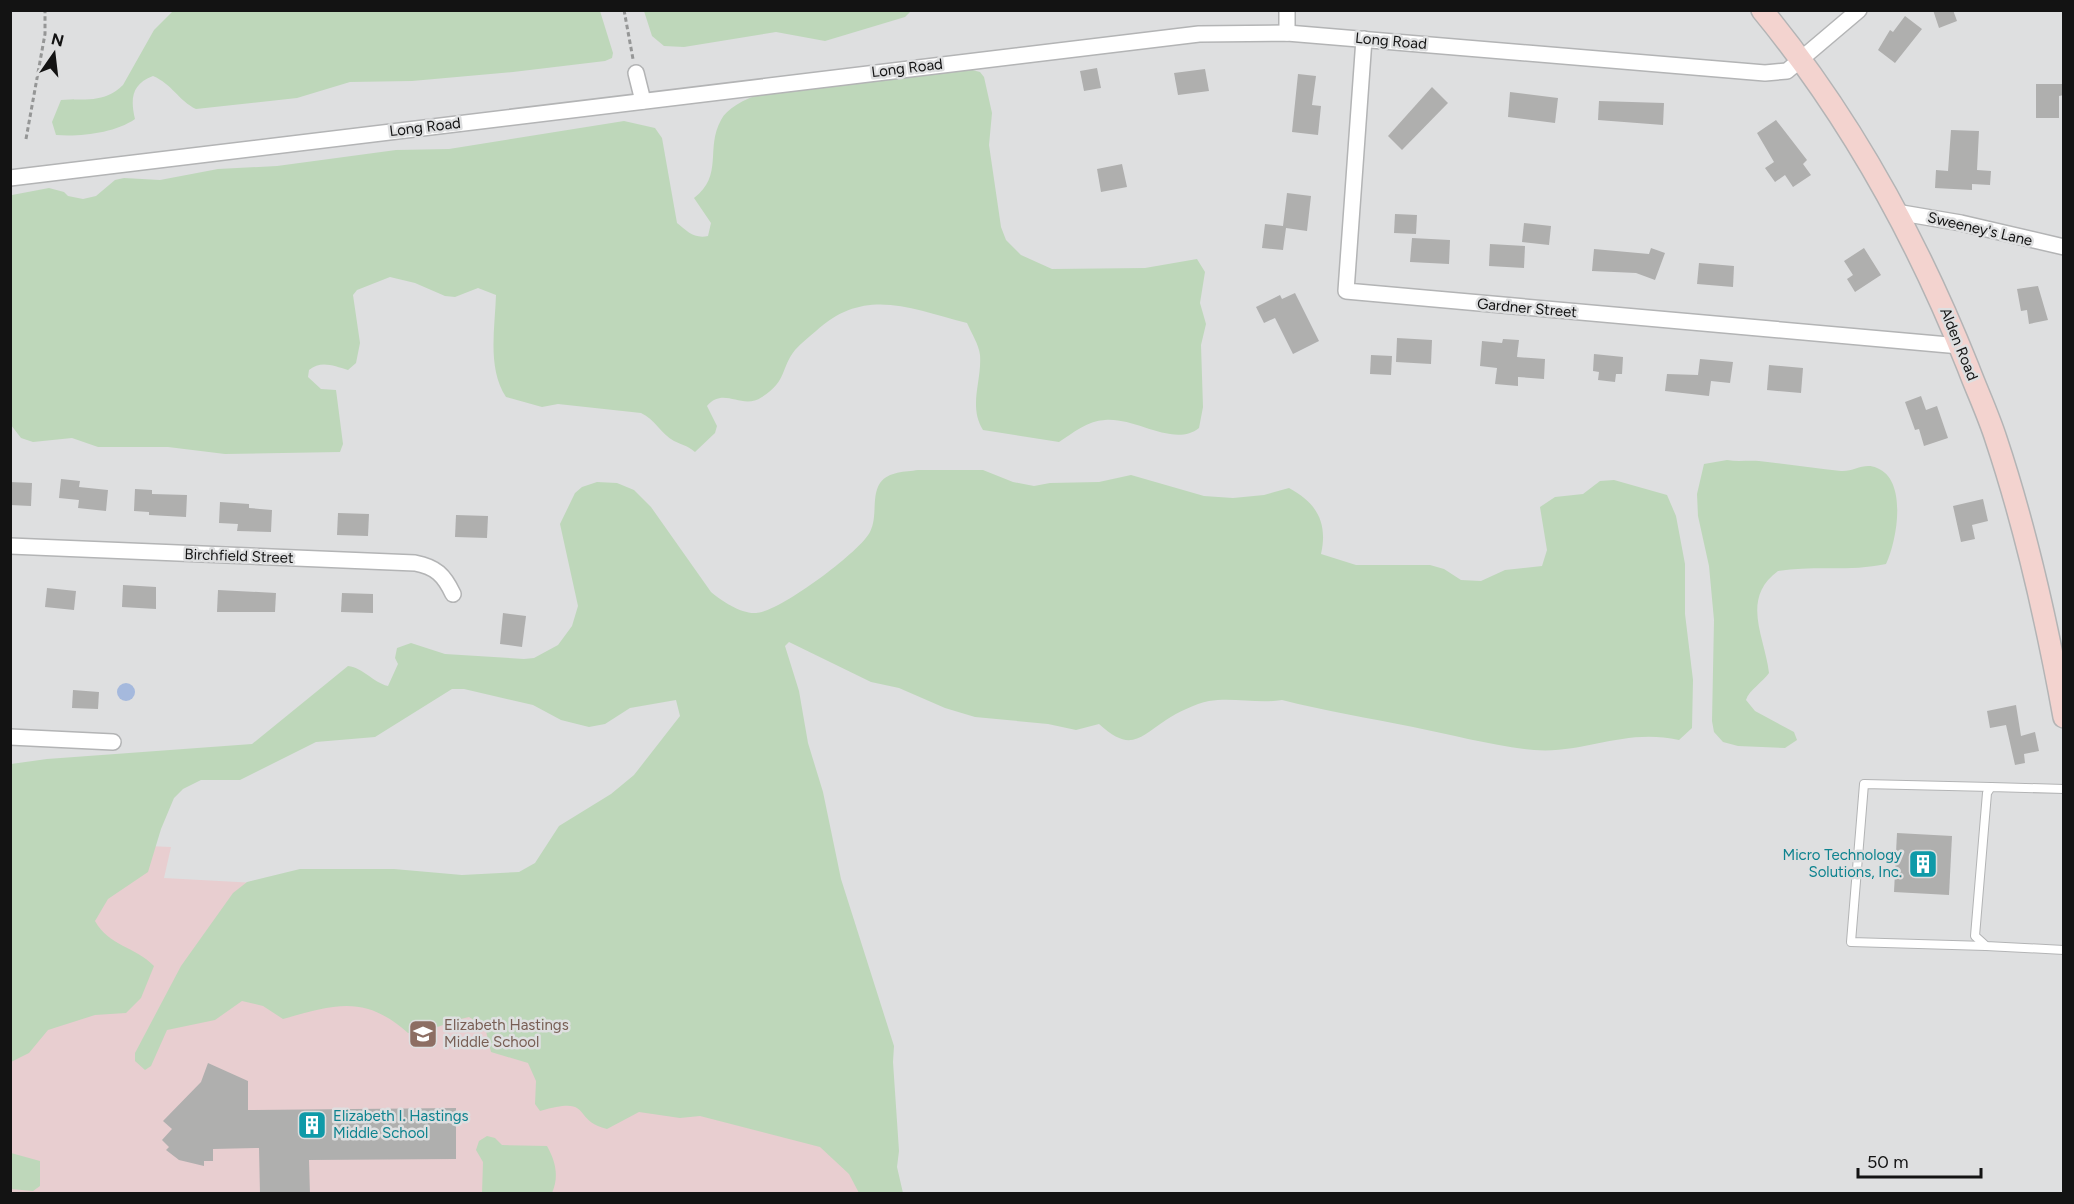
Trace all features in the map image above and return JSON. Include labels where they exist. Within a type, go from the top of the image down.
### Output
[{"type":"main road","name":"Alden Road","points":[[1762,10],[1803,60],[1896,212],[1939,293],[1996,437],[2058,661],[2064,717]]},
{"type":"street","points":[[1287,10],[1287,33]]},
{"type":"street","name":"Long Road","points":[[10,178],[1157,38],[1238,32],[1364,39],[1766,74],[1787,71],[1803,60],[1859,10]]},
{"type":"street","name":"Gardner Street","points":[[1364,39],[1346,291],[1960,346]]},
{"type":"street","points":[[636,73],[643,101]]},
{"type":"street","name":"Sweeney's Lane","points":[[1896,212],[1961,222],[2064,248]]},
{"type":"street","name":"Birchfield Street","points":[[10,546],[415,563],[428,565],[440,572],[453,594]]},
{"type":"street","points":[[10,737],[113,742]]},
{"type":"lane","points":[[2064,789],[1864,784],[1851,942],[2064,950]]},
{"type":"lane","points":[[1986,946],[1979,942],[1976,936],[1985,799],[1991,788]]},
{"type":"path","points":[[26,139],[45,34],[45,10]]},
{"type":"path","points":[[624,10],[636,73]]},
{"type":"shaded area","name":"Elizabeth Hastings Middle School","points":[[11,840],[171,847],[164,878],[811,914],[868,1194],[11,1194]]},
{"type":"green space","points":[[644,10],[911,11],[905,17],[825,41],[776,32],[684,47],[664,46],[652,36]]},
{"type":"green space","points":[[173,11],[600,11],[613,53],[612,58],[605,61],[412,81],[350,82],[297,98],[196,109],[160,79],[153,76],[141,83],[134,93],[135,119],[127,124],[97,133],[56,135],[52,122],[61,100],[101,98],[116,91],[123,85],[154,30]]},
{"type":"green space","points":[[961,67],[980,72],[984,77],[992,113],[989,145],[1001,227],[1006,240],[1021,255],[1052,269],[1145,268],[1197,259],[1205,272],[1200,303],[1206,324],[1201,345],[1203,407],[1199,428],[1178,435],[1117,420],[1105,420],[1086,425],[1059,442],[983,430],[976,412],[980,355],[967,323],[908,308],[871,305],[852,309],[834,317],[797,347],[780,380],[762,397],[747,402],[727,398],[713,400],[707,406],[717,426],[715,433],[695,452],[669,438],[641,413],[558,404],[542,407],[506,397],[500,386],[494,361],[496,295],[478,288],[455,297],[445,296],[415,283],[390,277],[357,290],[353,295],[360,343],[356,363],[348,370],[318,365],[309,370],[308,377],[321,389],[336,390],[343,444],[340,452],[225,454],[168,447],[98,447],[72,438],[33,442],[21,438],[11,425],[12,195],[49,188],[83,199],[96,196],[115,180],[124,178],[160,180],[218,169],[277,166],[396,150],[449,149],[624,121],[655,128],[662,138],[677,223],[695,235],[703,237],[708,236],[711,223],[694,198],[709,180],[712,171],[716,131],[721,120],[736,105],[761,94],[831,78]]},
{"type":"green space","points":[[1727,460],[1759,461],[1841,471],[1872,466],[1887,475],[1893,485],[1896,498],[1894,541],[1886,564],[1859,568],[1806,568],[1778,571],[1767,582],[1760,594],[1757,606],[1758,619],[1769,673],[1746,700],[1755,711],[1794,732],[1797,740],[1785,748],[1738,746],[1723,742],[1714,732],[1712,721],[1714,620],[1709,566],[1698,516],[1697,494],[1704,464]]},
{"type":"green space","points":[[918,470],[983,470],[1013,482],[1034,486],[1050,483],[1099,482],[1131,475],[1204,496],[1233,498],[1264,495],[1289,488],[1307,500],[1318,515],[1323,533],[1321,554],[1356,565],[1430,565],[1444,569],[1461,580],[1481,581],[1505,570],[1542,566],[1547,550],[1540,507],[1555,497],[1583,494],[1600,481],[1614,480],[1667,495],[1676,516],[1685,564],[1685,614],[1693,680],[1692,728],[1679,740],[1640,737],[1571,748],[1534,750],[1488,743],[1282,700],[1227,700],[1209,701],[1192,706],[1141,737],[1126,740],[1110,733],[1099,724],[1076,730],[1048,724],[975,717],[945,708],[899,688],[871,682],[789,642],[785,646],[799,691],[808,743],[823,792],[841,879],[894,1046],[899,1151],[897,1167],[903,1193],[859,1193],[849,1174],[820,1147],[700,1116],[680,1118],[639,1112],[607,1129],[596,1125],[576,1107],[557,1107],[540,1111],[535,1104],[536,1081],[528,1063],[491,1052],[485,1027],[469,1017],[424,1031],[408,1033],[377,1012],[363,1008],[334,1007],[283,1019],[263,1006],[242,1001],[215,1020],[167,1030],[151,1066],[145,1070],[135,1061],[135,1053],[181,966],[233,893],[247,882],[300,869],[394,869],[462,875],[519,872],[535,863],[559,826],[611,794],[634,775],[680,716],[676,700],[630,708],[605,724],[589,727],[561,720],[533,705],[464,689],[452,689],[375,737],[316,742],[240,780],[201,780],[183,789],[174,798],[161,829],[148,872],[108,899],[95,921],[107,936],[154,966],[141,998],[126,1013],[95,1015],[48,1030],[29,1053],[11,1062],[11,764],[47,759],[252,744],[348,666],[359,669],[388,686],[398,664],[395,658],[397,648],[411,643],[445,654],[534,658],[558,645],[572,626],[578,606],[560,524],[575,493],[582,487],[597,482],[617,483],[634,490],[651,507],[711,592],[738,609],[756,613],[767,610],[799,593],[851,553],[870,532],[874,520],[877,488],[880,483],[893,474]]},
{"type":"green space","points":[[487,1136],[495,1138],[502,1145],[547,1146],[556,1170],[552,1193],[482,1193],[483,1162],[476,1150],[479,1141]]},
{"type":"green space","points":[[11,1153],[40,1161],[40,1186],[33,1191],[11,1189]]},
{"type":"water","points":[[126,683],[132,686],[135,692],[132,698],[126,701],[120,698],[117,692],[120,686]]},
{"type":"building","points":[[1933,10],[1953,10],[1957,21],[1939,28]]},
{"type":"building","points":[[1905,16],[1922,29],[1895,63],[1878,50],[1890,30],[1893,32]]},
{"type":"building","points":[[1097,68],[1101,88],[1084,91],[1080,71]]},
{"type":"building","points":[[1205,69],[1209,91],[1178,95],[1174,73]]},
{"type":"building","points":[[1298,74],[1316,76],[1312,105],[1321,106],[1318,135],[1292,132]]},
{"type":"building","points":[[2036,84],[2064,84],[2064,95],[2059,96],[2059,118],[2036,118]]},
{"type":"building","points":[[1432,87],[1448,103],[1402,150],[1388,136]]},
{"type":"building","points":[[1510,92],[1558,98],[1555,123],[1508,117]]},
{"type":"building","points":[[1599,101],[1664,103],[1663,125],[1598,120]]},
{"type":"building","points":[[1776,120],[1807,160],[1803,164],[1811,175],[1793,187],[1785,175],[1775,182],[1765,168],[1774,162],[1757,133]]},
{"type":"building","points":[[1951,130],[1979,131],[1977,170],[1991,171],[1990,185],[1972,184],[1972,190],[1935,188],[1936,170],[1948,171]]},
{"type":"building","points":[[1122,164],[1127,187],[1101,192],[1097,169]]},
{"type":"building","points":[[1287,193],[1311,196],[1307,231],[1286,228],[1283,250],[1262,248],[1265,224],[1283,226]]},
{"type":"building","points":[[1395,214],[1417,215],[1416,234],[1394,233]]},
{"type":"building","points":[[1524,223],[1551,226],[1549,245],[1522,242]]},
{"type":"building","points":[[1412,238],[1450,240],[1449,264],[1410,262]]},
{"type":"building","points":[[1490,244],[1525,246],[1524,268],[1489,266]]},
{"type":"building","points":[[1651,248],[1665,253],[1655,280],[1636,273],[1592,271],[1594,249],[1649,254]]},
{"type":"building","points":[[1864,248],[1881,275],[1855,292],[1847,279],[1853,275],[1844,261]]},
{"type":"building","points":[[1699,263],[1734,266],[1733,287],[1697,284]]},
{"type":"building","points":[[2038,286],[2048,320],[2029,324],[2027,310],[2021,311],[2017,289]]},
{"type":"building","points":[[1295,293],[1319,341],[1293,354],[1275,318],[1264,323],[1256,307],[1280,295],[1282,299]]},
{"type":"building","points":[[1397,338],[1432,340],[1431,364],[1396,362]]},
{"type":"building","points":[[1503,339],[1519,340],[1517,357],[1545,359],[1544,379],[1518,377],[1518,386],[1495,384],[1497,368],[1480,366],[1482,341],[1502,343]]},
{"type":"building","points":[[1594,354],[1623,357],[1622,374],[1616,374],[1615,382],[1598,380],[1599,372],[1593,371]]},
{"type":"building","points":[[1371,355],[1392,356],[1391,375],[1370,374]]},
{"type":"building","points":[[1700,359],[1733,362],[1730,383],[1711,381],[1709,396],[1665,391],[1667,374],[1698,375]]},
{"type":"building","points":[[1769,365],[1803,368],[1801,393],[1767,390]]},
{"type":"building","points":[[1921,396],[1926,410],[1937,406],[1948,438],[1924,446],[1919,429],[1915,430],[1905,402]]},
{"type":"building","points":[[61,479],[80,481],[79,487],[108,490],[106,511],[78,508],[79,500],[59,498]]},
{"type":"building","points":[[10,482],[32,483],[31,506],[10,505]]},
{"type":"building","points":[[135,489],[152,490],[152,494],[187,495],[186,517],[149,515],[149,512],[134,511]]},
{"type":"building","points":[[1983,499],[1988,521],[1972,525],[1975,539],[1961,542],[1953,506]]},
{"type":"building","points":[[220,502],[249,504],[249,508],[272,510],[271,532],[237,531],[238,524],[219,523]]},
{"type":"building","points":[[338,513],[369,514],[368,536],[337,535]]},
{"type":"building","points":[[456,515],[488,516],[487,538],[455,537]]},
{"type":"building","points":[[123,585],[156,587],[156,609],[122,607]]},
{"type":"building","points":[[47,588],[76,591],[74,610],[45,607]]},
{"type":"building","points":[[218,590],[276,593],[275,612],[217,612]]},
{"type":"building","points":[[342,593],[373,594],[373,613],[341,612]]},
{"type":"building","points":[[503,613],[526,616],[522,647],[500,644]]},
{"type":"building","points":[[73,690],[99,692],[98,709],[72,708]]},
{"type":"building","points":[[2016,705],[2021,736],[2035,732],[2039,751],[2024,754],[2025,763],[2015,765],[2006,725],[1990,728],[1987,711]]},
{"type":"building","name":"Micro Technology Solutions, Inc.","points":[[1897,833],[1952,836],[1949,895],[1894,892]]},
{"type":"building","name":"Elizabeth I. Hastings Middle School","points":[[208,1063],[248,1081],[248,1110],[456,1108],[456,1159],[309,1160],[310,1194],[260,1194],[259,1148],[213,1149],[213,1161],[204,1161],[204,1166],[179,1160],[166,1150],[169,1147],[162,1140],[172,1129],[163,1121],[201,1082]]},
{"type":"place","name":"Micro Technology Solutions, Inc.","points":[[1923,864]]},
{"type":"place","name":"Elizabeth Hastings Middle School","points":[[423,1034]]},
{"type":"place","name":"Elizabeth I. Hastings Middle School","points":[[312,1125]]}]
